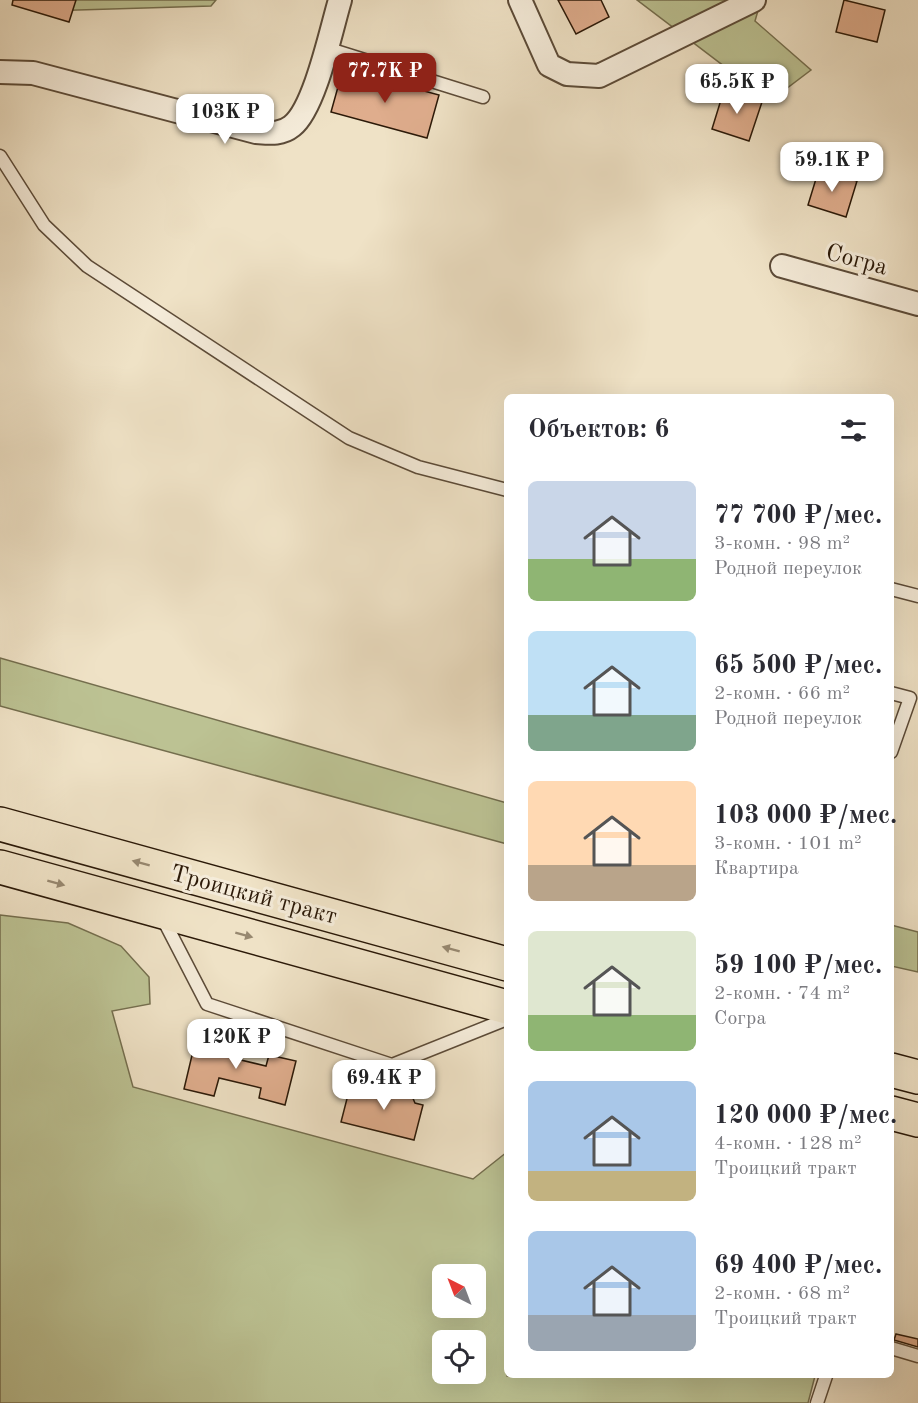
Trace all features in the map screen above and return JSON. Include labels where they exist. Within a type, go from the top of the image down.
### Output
[{"type":"main road","name":"Троицкий тракт","points":[[0,824],[504,963]]},
{"type":"main road","name":"Троицкий тракт","points":[[0,867],[504,1006]]},
{"type":"main road","points":[[894,1071],[918,1077]]},
{"type":"main road","points":[[894,1114],[918,1120]]},
{"type":"street","points":[[0,72],[33,73],[256,132],[278,133],[291,128],[300,119],[310,100],[340,0]]},
{"type":"street","points":[[520,0],[549,65],[567,74],[599,76],[754,0]]},
{"type":"street","name":"Согра","points":[[782,266],[918,304]]},
{"type":"lane","points":[[326,48],[483,97]]},
{"type":"lane","points":[[0,156],[44,225],[87,266],[349,438],[418,467],[504,489]]},
{"type":"lane","points":[[894,590],[918,596]]},
{"type":"lane","points":[[894,694],[910,698],[894,743]]},
{"type":"lane","points":[[159,911],[207,1004],[392,1065],[504,1020]]},
{"type":"lane","points":[[894,1349],[918,1356]]},
{"type":"lane","points":[[817,1403],[825,1378]]},
{"type":"green space","points":[[43,0],[216,0],[211,6],[45,11]]},
{"type":"green space","points":[[637,0],[761,0],[755,21],[811,70],[770,101]]},
{"type":"green space","points":[[0,658],[504,802],[504,843],[0,706]]},
{"type":"green space","points":[[0,915],[68,923],[121,946],[149,977],[150,1004],[112,1011],[133,1087],[473,1179],[504,1154],[504,1378],[814,1378],[808,1403],[0,1403]]},
{"type":"green space","points":[[894,926],[918,932],[918,972],[894,967]]},
{"type":"building","points":[[13,0],[76,0],[69,22],[12,5]]},
{"type":"building","points":[[558,0],[601,0],[609,17],[576,34]]},
{"type":"building","points":[[844,0],[885,10],[877,42],[836,32]]},
{"type":"building","points":[[343,69],[439,95],[427,138],[331,112]]},
{"type":"building","points":[[724,90],[762,102],[749,141],[712,129]]},
{"type":"building","points":[[819,169],[857,181],[846,217],[808,205]]},
{"type":"building","points":[[198,1030],[229,1038],[224,1056],[266,1066],[269,1055],[296,1061],[285,1105],[259,1098],[261,1088],[219,1078],[214,1096],[184,1089]]},
{"type":"building","points":[[401,1085],[409,1089],[415,1103],[423,1105],[414,1140],[341,1122],[350,1087],[383,1095],[392,1086]]},
{"type":"building","points":[[896,1334],[918,1339],[918,1347],[894,1340]]}]
